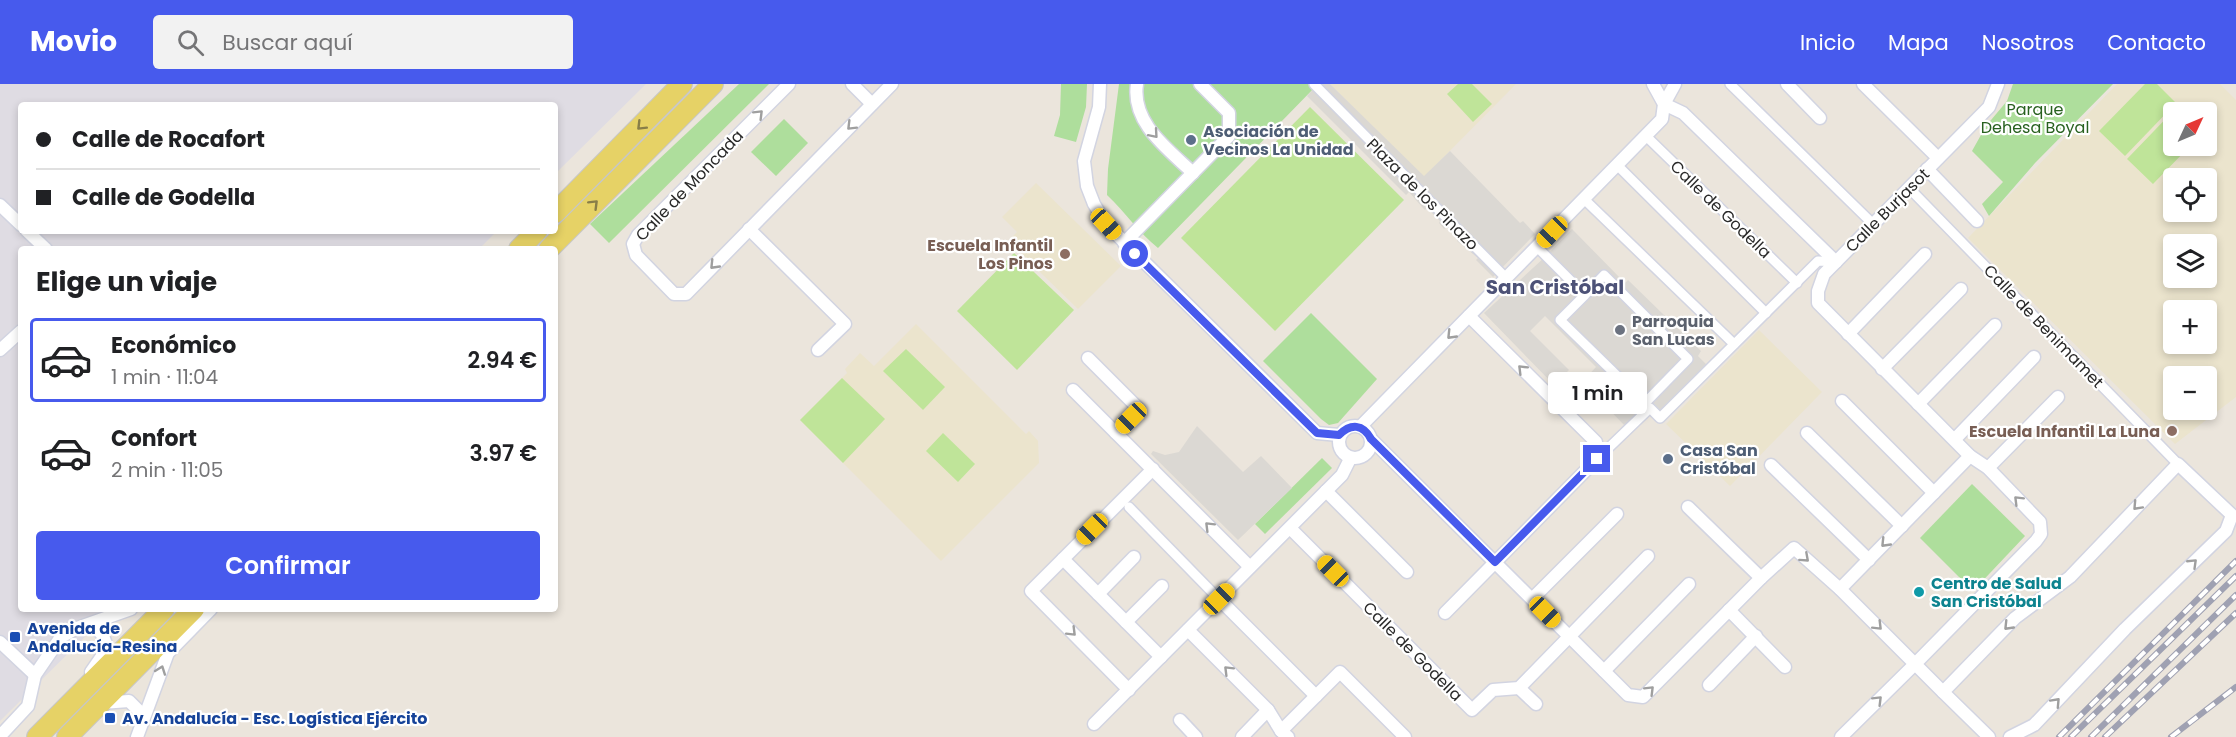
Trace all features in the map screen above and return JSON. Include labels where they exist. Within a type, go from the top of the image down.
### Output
[{"type":"main road","points":[[558,210],[682,84]]},
{"type":"main road","points":[[552,246],[713,84]]},
{"type":"main road","points":[[522,246],[534,234]]},
{"type":"main road","points":[[37,737],[161,612]]},
{"type":"main road","points":[[67,737],[191,612]]},
{"type":"street","name":"Calle de Moncada","points":[[789,84],[674,198],[638,235],[633,244],[636,255],[674,294],[686,294],[892,84]]},
{"type":"street","points":[[852,84],[872,104]]},
{"type":"street","points":[[1100,84],[1099,107],[1084,161],[1087,186],[1106,224],[1317,433],[1339,435]]},
{"type":"street","points":[[1137,84],[1136,94],[1140,114],[1153,133],[1193,173]]},
{"type":"street","points":[[1124,243],[1229,136],[1229,113],[1200,84]]},
{"type":"street","name":"Plaza de los Pinazo","points":[[1314,84],[1506,278]]},
{"type":"street","points":[[1653,84],[1664,104],[1683,113],[1836,261]]},
{"type":"street","points":[[1360,427],[1662,119],[1664,104],[1675,84]]},
{"type":"street","points":[[1730,84],[1873,224]]},
{"type":"street","points":[[1786,84],[1820,118]]},
{"type":"street","name":"Calle Burjasot","points":[[1863,84],[1938,158]]},
{"type":"street","name":"Calle Burjasot","points":[[1836,261],[1989,107],[1998,84]]},
{"type":"street","name":"Calle de Godella","points":[[1646,136],[1797,283]]},
{"type":"street","points":[[1617,165],[1766,313]]},
{"type":"street","points":[[1927,170],[1977,221]]},
{"type":"street","name":"Calle de Benimamet","points":[[1909,188],[2178,464],[2234,514],[2226,531],[2125,629],[2034,725],[2010,737]]},
{"type":"street","points":[[1584,199],[1734,344]]},
{"type":"street","points":[[0,205],[18,222]]},
{"type":"street","points":[[749,229],[845,324],[818,350]]},
{"type":"street","points":[[30,234],[43,246]]},
{"type":"street","points":[[1537,247],[1585,295]]},
{"type":"street","points":[[1848,334],[1925,254]]},
{"type":"street","points":[[1445,613],[1597,459],[1648,405],[1688,359],[1604,275],[1560,320],[1648,405],[1660,418],[1818,261],[1836,261]]},
{"type":"street","points":[[1836,261],[1821,279],[1818,303],[1882,369],[1971,456],[1988,468],[2040,522],[2040,534],[2036,541],[1841,737]]},
{"type":"street","name":"Calle de Benimamet","points":[[1882,369],[1961,289]]},
{"type":"street","points":[[1469,316],[1596,442],[1597,459]]},
{"type":"street","points":[[1918,404],[1995,325]]},
{"type":"street","points":[[0,350],[18,335]]},
{"type":"street","name":"Calle de Benimamet","points":[[1955,439],[2034,357]]},
{"type":"street","points":[[1088,358],[1139,409],[1116,432]]},
{"type":"street","points":[[1073,390],[1250,567]]},
{"type":"street","points":[[1988,468],[2058,397]]},
{"type":"street","points":[[1842,401],[1934,493]]},
{"type":"street","points":[[1371,439],[1366,454],[1356,459],[1350,459],[1338,446],[1339,435],[1345,429],[1353,426],[1360,427],[1367,432],[1371,439],[1628,695],[1643,697],[1761,578],[1794,548],[1840,589],[1989,737]]},
{"type":"street","points":[[1807,433],[1902,526]]},
{"type":"street","points":[[1840,589],[1971,456]]},
{"type":"street","points":[[1094,724],[1188,630],[1216,595],[1250,567],[1342,475],[1350,459]]},
{"type":"street","points":[[1943,692],[2015,618],[2070,577],[2178,464]]},
{"type":"street","points":[[1771,465],[1869,560]]},
{"type":"street","points":[[1129,690],[1030,591],[1153,469]]},
{"type":"street","points":[[1326,491],[1407,572]]},
{"type":"street","points":[[1129,507],[1316,696]]},
{"type":"street","points":[[1688,507],[1761,578]]},
{"type":"street","points":[[1532,599],[1617,514]]},
{"type":"street","name":"Calle de Godella","points":[[1290,528],[1472,710],[1493,690],[1519,688]]},
{"type":"street","points":[[1536,704],[1519,688],[1648,556]]},
{"type":"street","points":[[1098,594],[1134,557]]},
{"type":"street","points":[[1063,559],[1161,657]]},
{"type":"street","points":[[1604,671],[1689,584]]},
{"type":"street","points":[[1126,622],[1162,586]]},
{"type":"street","points":[[1729,610],[1785,667]]},
{"type":"street","points":[[0,736],[28,706],[33,694],[35,675],[61,637],[123,612]]},
{"type":"street","points":[[139,731],[168,653],[208,612]]},
{"type":"street","points":[[30,737],[35,728],[95,668],[107,649],[99,630],[85,626]]},
{"type":"street","points":[[1188,630],[1268,710],[1285,734],[1316,696],[1340,672],[1405,737]]},
{"type":"street","points":[[1709,685],[1756,636]]},
{"type":"street","points":[[0,642],[35,675]]},
{"type":"street","points":[[100,704],[129,701],[138,710],[139,731]]},
{"type":"street","points":[[1242,737],[1268,710]]},
{"type":"street","points":[[1180,720],[1196,737]]},
{"type":"shaded area","points":[[0,84],[646,84],[558,171],[558,102],[18,102],[18,234],[494,234],[482,246],[18,246],[18,612],[110,612],[0,721]]},
{"type":"shaded area","points":[[1318,84],[1330,84],[1424,176],[1450,151],[1520,223],[1523,221],[1535,234],[1493,277],[1476,260],[1478,258],[1457,241],[1459,239],[1447,227],[1444,229],[1440,221],[1427,208],[1425,210],[1409,192],[1406,195],[1307,96]]},
{"type":"shaded area","points":[[1330,84],[1516,84],[1424,177]]},
{"type":"shaded area","points":[[2117,84],[2220,84],[2236,100],[2236,397],[2217,412],[2217,366],[2163,366],[2163,420],[2206,420],[2175,444],[1968,238]]},
{"type":"shaded area","name":"Escuela Infantil Los Pinos","points":[[1036,183],[1121,266],[1078,309],[1008,241],[1017,232],[1002,217]]},
{"type":"shaded area","points":[[1572,229],[1625,283],[1628,280],[1701,351],[1698,356],[1710,368],[1660,418],[1650,408],[1628,429],[1582,382],[1596,367],[1545,316],[1530,331],[1569,370],[1554,385],[1484,313]]},
{"type":"shaded area","points":[[916,324],[1026,434],[1029,431],[1038,441],[1039,463],[941,561],[800,420],[847,373],[845,369],[860,353],[874,366]]},
{"type":"shaded area","points":[[1759,330],[1822,392],[1730,486],[1666,424]]},
{"type":"shaded area","points":[[1197,426],[1243,472],[1261,456],[1292,488],[1238,540],[1151,454],[1153,451],[1165,455],[1179,452]]},
{"type":"green space","points":[[739,84],[769,84],[609,243],[590,224]]},
{"type":"green space","points":[[1061,84],[1087,84],[1086,107],[1076,142],[1054,136],[1060,115]]},
{"type":"green space","points":[[1119,84],[1318,84],[1158,248],[1107,195],[1108,169]]},
{"type":"green space","points":[[1458,84],[1472,84],[1492,104],[1473,122],[1447,94]]},
{"type":"green space","name":"Parque Dehesa Boyal","points":[[2013,84],[2113,84],[2035,163],[1989,216],[1982,204],[2003,182],[1972,151],[1986,126],[2007,101]]},
{"type":"green space","points":[[2145,84],[2157,84],[2175,102],[2163,102],[2163,117],[2125,156],[2099,131]]},
{"type":"green space","points":[[1310,107],[1404,200],[1275,331],[1181,238]]},
{"type":"green space","points":[[784,119],[808,143],[776,176],[751,152]]},
{"type":"green space","points":[[2163,122],[2163,156],[2180,156],[2169,168],[2163,168],[2163,174],[2153,184],[2127,159]]},
{"type":"green space","points":[[1014,253],[1074,310],[1017,370],[957,311]]},
{"type":"green space","points":[[1311,313],[1377,379],[1338,423],[1329,425],[1263,361]]},
{"type":"green space","points":[[906,349],[945,387],[923,410],[883,371]]},
{"type":"green space","points":[[842,378],[885,419],[843,463],[800,420]]},
{"type":"green space","points":[[943,433],[975,464],[958,482],[926,451]]},
{"type":"green space","points":[[1322,458],[1332,468],[1265,534],[1255,524]]},
{"type":"green space","points":[[1972,484],[2025,536],[1973,591],[1920,538]]},
{"type":"railway","points":[[2059,737],[2236,561]]},
{"type":"railway","points":[[2071,737],[2236,576]]},
{"type":"railway","points":[[2091,737],[2236,595]]},
{"type":"railway","points":[[2105,737],[2236,613]]},
{"type":"railway","points":[[2171,737],[2236,687]]},
{"type":"place","name":"Asociación de Vecinos La Unidad","points":[[1191,140]]},
{"type":"place","name":"Escuela Infantil Los Pinos","points":[[1065,254]]},
{"type":"place","name":"Parroquia San Lucas","points":[[1620,330]]},
{"type":"place","name":"Escuela Infantil La Luna","points":[[2172,431]]},
{"type":"place","name":"Casa San Cristóbal","points":[[1668,459]]},
{"type":"place","name":"Centro de Salud San Cristóbal","points":[[1919,592]]},
{"type":"place","name":"Avenida de Andalucía-Resina","points":[[15,637]]},
{"type":"place","name":"Av. Andalucía - Esc. Logística Ejército","points":[[110,718]]},
{"type":"district","name":"San Cristóbal","points":[[1555,287]]},
{"type":"route","points":[[1135,254],[1317,433],[1339,435],[1345,429],[1353,426],[1360,427],[1367,432],[1371,439],[1495,562],[1597,459]]}]
